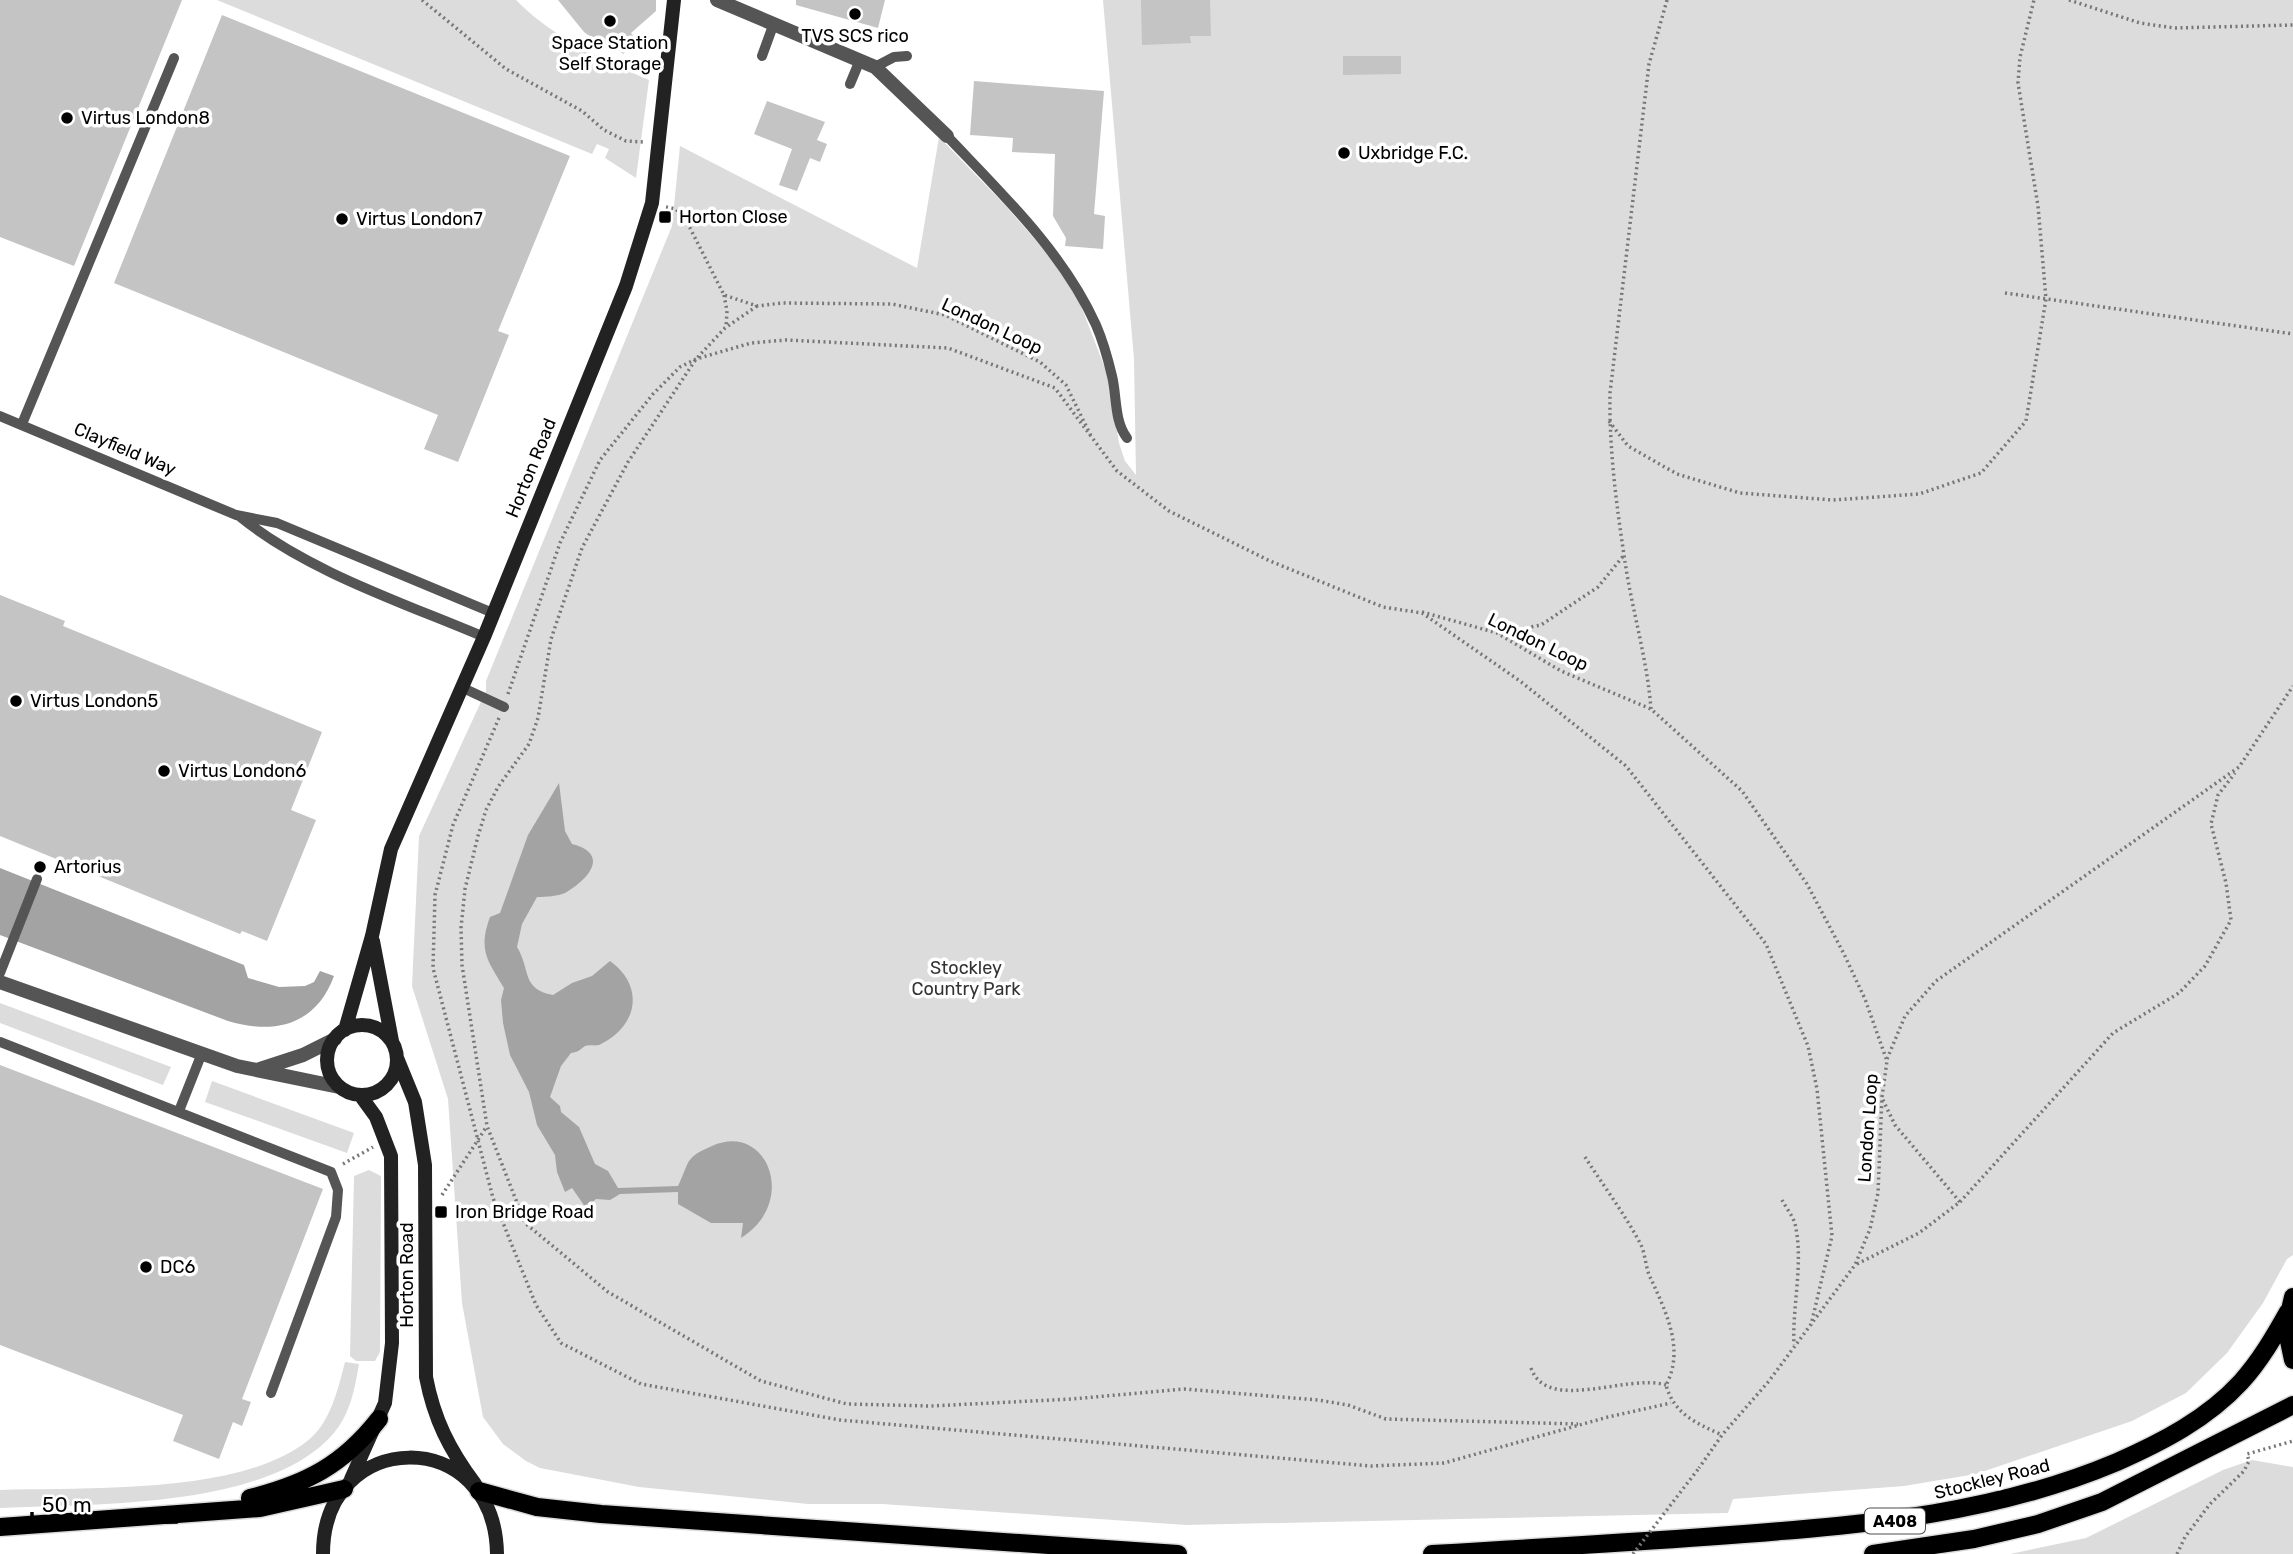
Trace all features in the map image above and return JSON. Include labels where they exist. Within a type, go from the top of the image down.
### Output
[{"type":"main road","points":[[2290,1305],[2286,1338],[2293,1360]]},
{"type":"main road","name":"Stockley Road","points":[[1432,1554],[1868,1525],[1967,1510],[2021,1496],[2130,1456],[2199,1418],[2247,1374],[2271,1343],[2290,1305]]},
{"type":"main road","name":"A408","points":[[1873,1554],[1974,1539],[2038,1524],[2102,1502],[2293,1405]]},
{"type":"main road","points":[[168,1516],[227,1504],[307,1481],[359,1445],[379,1419]]},
{"type":"main road","points":[[0,1527],[260,1508],[348,1484]]},
{"type":"main road","points":[[477,1488],[537,1507],[601,1514],[1178,1554]]},
{"type":"street","name":"Horton Road","points":[[340,1034],[372,936],[391,849],[405,810],[484,637],[626,286],[651,211],[674,0]]},
{"type":"street","points":[[717,0],[875,66],[947,136]]},
{"type":"street","name":"Horton Road","points":[[372,936],[392,1042]]},
{"type":"street","points":[[0,982],[237,1066],[339,1087],[360,1095],[372,1094],[386,1086],[395,1071],[397,1058],[392,1042],[372,1027],[356,1026],[303,1055],[258,1070]]},
{"type":"street","points":[[339,1087],[330,1074],[327,1060],[340,1034]]},
{"type":"street","name":"Horton Road","points":[[397,1058],[411,1086],[420,1119],[425,1165],[426,1377],[430,1397],[435,1419],[451,1452],[477,1488],[494,1522],[497,1554]]},
{"type":"street","name":"Horton Road","points":[[323,1554],[327,1522],[379,1419],[389,1386],[392,1343],[393,1171],[386,1138],[360,1095]]},
{"type":"street","points":[[348,1484],[385,1460],[415,1456],[455,1469],[477,1488]]},
{"type":"lane","points":[[762,57],[774,23]]},
{"type":"lane","points":[[875,66],[894,57],[907,56]]},
{"type":"lane","points":[[22,424],[174,58]]},
{"type":"lane","points":[[850,84],[860,60]]},
{"type":"lane","points":[[947,136],[1007,198],[1073,278],[1097,327],[1112,376],[1120,426],[1127,438]]},
{"type":"lane","name":"Clayfield Way","points":[[0,415],[236,515]]},
{"type":"lane","points":[[236,515],[276,523],[493,613]]},
{"type":"lane","points":[[236,515],[265,538],[348,579],[484,637]]},
{"type":"lane","points":[[463,688],[504,707]]},
{"type":"lane","points":[[0,973],[37,879]]},
{"type":"lane","points":[[0,1042],[331,1172],[338,1190],[336,1217],[271,1393]]},
{"type":"lane","points":[[179,1111],[202,1053]]},
{"type":"path","points":[[422,0],[506,69],[582,111],[604,130],[626,141],[659,144]]},
{"type":"path","points":[[1651,709],[1649,682],[1624,555],[1609,421],[1613,366],[1649,64],[1667,0]]},
{"type":"path","points":[[1609,421],[1628,446],[1667,469],[1740,494],[1833,499],[1919,494],[1981,473],[2026,421],[2046,299],[2040,218],[2018,83],[2020,57],[2034,0]]},
{"type":"path","points":[[2069,0],[2140,23],[2174,28],[2293,25]]},
{"type":"path","points":[[666,206],[676,209],[690,228],[724,295],[727,311],[725,328]]},
{"type":"path","points":[[2005,293],[2293,334]]},
{"type":"path","points":[[724,295],[757,306]]},
{"type":"path","name":"London Loop","points":[[757,306],[782,303],[892,304],[945,315],[978,331],[1040,362],[1066,385],[1093,439],[1118,470],[1169,511],[1270,561],[1383,606],[1437,615],[1497,633],[1562,671],[1651,709],[1742,791],[1807,884],[1865,999],[1887,1061],[1882,1097],[1878,1193],[1870,1229],[1855,1265],[1633,1554]]},
{"type":"path","points":[[757,306],[725,328],[696,359],[628,462],[582,548],[551,639],[538,718],[529,744],[498,787],[478,836],[465,890],[461,940],[487,1126],[525,1223],[608,1292],[761,1381],[847,1404],[931,1406],[1072,1399],[1184,1389],[1318,1400],[1348,1405],[1386,1419],[1584,1424]]},
{"type":"path","points":[[1169,511],[1117,471],[1055,388],[948,348],[786,340],[751,343],[696,359],[680,367],[653,394],[600,460],[560,542],[504,707],[453,825],[435,895],[433,968],[493,1198],[544,1319],[561,1343],[641,1384],[840,1420],[1371,1466],[1444,1463],[1671,1403]]},
{"type":"path","points":[[1192,522],[1270,561],[1382,607],[1422,613],[1489,659],[1626,766],[1740,910],[1766,944],[1785,986],[1808,1045],[1817,1090],[1832,1236],[1811,1325]]},
{"type":"path","points":[[1497,633],[1541,625],[1598,587],[1624,555]]},
{"type":"path","points":[[1855,1265],[1919,1233],[1960,1202],[2113,1033],[2179,993],[2205,966],[2231,920],[2226,883],[2211,824],[2218,795],[2293,686]]},
{"type":"path","points":[[1887,1061],[1905,1016],[1936,981],[2239,767]]},
{"type":"path","points":[[1882,1097],[1895,1125],[1960,1202]]},
{"type":"path","points":[[426,1220],[487,1126]]},
{"type":"path","points":[[331,1172],[386,1138]]},
{"type":"path","points":[[1585,1157],[1642,1245],[1651,1279],[1667,1311],[1675,1349],[1671,1377],[1666,1385],[1671,1403],[1696,1424],[1722,1435]]},
{"type":"path","points":[[1782,1200],[1794,1222],[1797,1248],[1794,1347]]},
{"type":"path","points":[[1531,1368],[1534,1378],[1557,1392],[1640,1382],[1666,1385]]},
{"type":"path","points":[[2177,1554],[2185,1537],[2210,1504],[2244,1471],[2249,1461],[2247,1454],[2293,1441]]},
{"type":"green space","points":[[217,0],[516,0],[562,36],[596,56],[649,80],[636,178],[605,158],[609,149],[597,144],[592,154]]},
{"type":"green space","name":"Stockley Country Park","points":[[1103,0],[2293,0],[2293,1255],[2287,1259],[2263,1303],[2227,1353],[2186,1393],[2132,1421],[1976,1474],[1904,1486],[1733,1499],[1728,1513],[1186,1525],[882,1504],[808,1504],[639,1487],[540,1468],[503,1444],[483,1417],[462,1303],[448,1099],[412,986],[419,836],[486,691],[486,681],[672,226],[680,146],[917,268],[939,137],[1003,203],[1071,280],[1108,376],[1119,443],[1125,461],[1136,475],[1134,359]]},
{"type":"green space","points":[[0,1003],[171,1067],[163,1085],[0,1023]]},
{"type":"green space","points":[[212,1081],[354,1133],[347,1153],[205,1102]]},
{"type":"green space","points":[[369,1170],[381,1176],[380,1352],[375,1361],[356,1361],[350,1356],[354,1176]]},
{"type":"green space","points":[[345,1362],[359,1364],[351,1401],[339,1427],[304,1459],[266,1477],[177,1498],[129,1503],[0,1508],[0,1490],[159,1485],[201,1480],[277,1459],[306,1442],[321,1426],[332,1406]]},
{"type":"green space","points":[[2252,1460],[2293,1467],[2293,1554],[2010,1554],[2086,1538],[2223,1470]]},
{"type":"shaded area","points":[[559,783],[565,831],[572,844],[591,854],[592,867],[574,888],[565,893],[537,897],[522,924],[517,947],[531,983],[543,992],[553,995],[572,983],[592,976],[610,961],[628,981],[632,1004],[630,1016],[614,1036],[599,1045],[585,1046],[571,1053],[561,1066],[550,1097],[560,1106],[561,1112],[579,1127],[595,1164],[608,1171],[618,1188],[678,1186],[689,1161],[699,1152],[731,1141],[748,1145],[761,1155],[769,1169],[772,1186],[769,1205],[759,1223],[741,1238],[743,1223],[711,1223],[678,1204],[678,1192],[620,1194],[610,1200],[596,1199],[586,1208],[572,1188],[565,1192],[557,1172],[555,1155],[537,1125],[529,1092],[510,1055],[503,1023],[501,1000],[504,988],[489,962],[485,938],[490,917],[500,913],[528,835]]},
{"type":"shaded area","points":[[0,868],[244,965],[248,978],[279,987],[305,986],[314,982],[320,971],[334,976],[316,1006],[292,1022],[262,1027],[228,1021],[0,935]]},
{"type":"building","name":"Virtus London8","points":[[0,0],[182,0],[74,266],[0,237]]},
{"type":"building","name":"Space Station Self Storage","points":[[558,0],[656,0],[656,11],[631,33],[638,42],[623,54],[615,46],[610,51],[584,32]]},
{"type":"building","name":"TVS SCS rico","points":[[796,0],[885,0],[878,28],[796,5]]},
{"type":"building","points":[[1141,0],[1210,0],[1211,36],[1190,36],[1191,43],[1142,45]]},
{"type":"building","name":"Virtus London7","points":[[222,15],[570,156],[498,331],[509,335],[458,462],[424,449],[438,415],[114,283]]},
{"type":"building","points":[[1343,56],[1401,56],[1401,74],[1343,75]]},
{"type":"building","points":[[974,81],[1104,91],[1094,214],[1105,216],[1103,249],[1065,246],[1066,238],[1053,216],[1055,154],[1012,152],[1013,138],[970,135]]},
{"type":"building","points":[[767,101],[825,122],[817,140],[827,144],[820,162],[810,158],[797,191],[779,185],[792,149],[754,134]]},
{"type":"building","name":"Virtus London6","points":[[0,595],[65,621],[63,626],[322,732],[291,810],[316,820],[267,941],[242,931],[240,934],[0,836]]},
{"type":"building","name":"DC6","points":[[0,1065],[323,1189],[242,1399],[251,1402],[242,1426],[233,1422],[219,1459],[173,1441],[183,1415],[0,1345]]},
{"type":"place","name":"TVS SCS rico","points":[[855,14]]},
{"type":"place","name":"Space Station Self Storage","points":[[610,21]]},
{"type":"place","name":"Virtus London8","points":[[67,118]]},
{"type":"place","name":"Uxbridge F.C.","points":[[1344,153]]},
{"type":"place","name":"Horton Close","points":[[665,217]]},
{"type":"place","name":"Virtus London7","points":[[342,219]]},
{"type":"place","name":"Virtus London5","points":[[16,701]]},
{"type":"place","name":"Virtus London6","points":[[164,771]]},
{"type":"place","name":"Artorius","points":[[40,867]]},
{"type":"place","name":"Iron Bridge Road","points":[[441,1212]]},
{"type":"place","name":"DC6","points":[[146,1267]]}]
